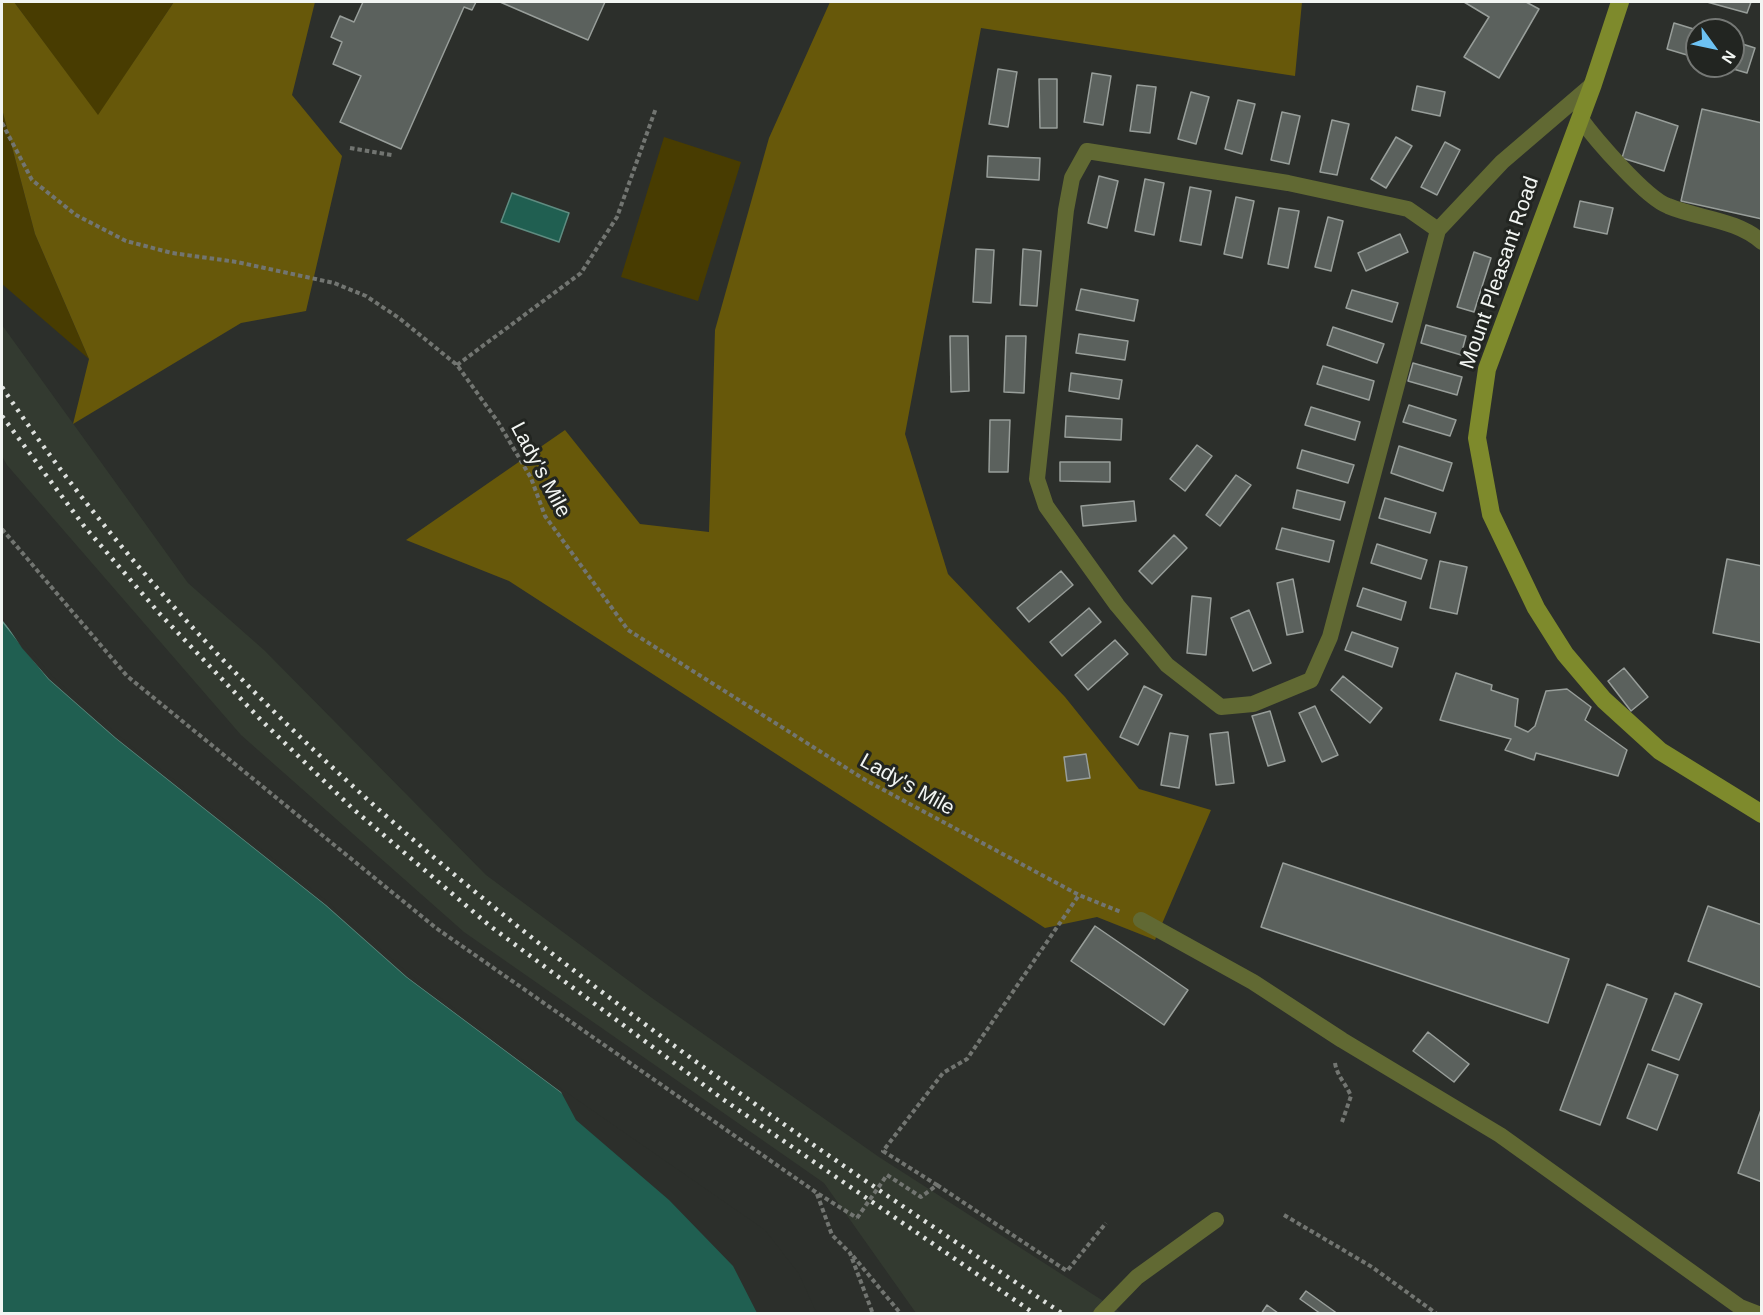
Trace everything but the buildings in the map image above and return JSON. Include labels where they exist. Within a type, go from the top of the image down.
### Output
[{"type":"street","name":"Mount Pleasant Road","points":[[1620,2],[1593,84],[1487,369],[1477,438],[1491,514],[1536,608],[1565,654],[1604,700],[1660,751],[1761,814]]},
{"type":"lane","points":[[1438,230],[1408,208],[1288,183],[1087,151],[1072,178],[1065,222],[1037,479],[1046,506],[1117,605],[1167,665],[1221,708],[1254,705],[1311,680],[1330,637],[1438,230],[1502,162],[1593,84]]},
{"type":"lane","points":[[1580,118],[1596,141],[1665,206],[1749,231],[1761,242]]},
{"type":"lane","points":[[1141,920],[1253,982],[1342,1040],[1500,1135],[1740,1307],[1758,1314]]},
{"type":"lane","points":[[1101,1314],[1137,1277],[1216,1220]]},
{"type":"path","points":[[457,365],[581,273],[617,217],[656,108]]},
{"type":"path","name":"Lady's Mile","points":[[2,123],[32,180],[76,215],[126,241],[172,253],[237,262],[334,283],[366,296],[457,365],[498,422],[531,478],[545,516],[628,630],[867,781],[1079,895],[1141,920]]},
{"type":"path","points":[[350,148],[392,155]]},
{"type":"path","points":[[2,529],[127,676],[436,928],[817,1193],[857,1218],[887,1175],[921,1197],[937,1185]]},
{"type":"path","points":[[1079,895],[968,1059],[943,1073],[883,1151],[1067,1271],[1106,1223]]},
{"type":"path","points":[[1342,1040],[1334,1054],[1337,1073],[1346,1084],[1351,1096],[1342,1122]]},
{"type":"path","points":[[817,1193],[832,1235],[850,1252],[900,1314]]},
{"type":"path","points":[[1284,1215],[1372,1267],[1437,1314]]},
{"type":"path","points":[[850,1252],[873,1314]]},
{"type":"shaded area","points":[[2,2],[14,2],[98,115],[174,2],[315,2],[292,95],[342,156],[306,311],[241,323],[73,424],[89,359],[35,234],[2,109]]},
{"type":"shaded area","points":[[14,2],[174,2],[98,116]]},
{"type":"shaded area","points":[[830,2],[1302,2],[1295,76],[981,28],[905,434],[948,574],[1065,697],[1139,789],[1211,810],[1155,940],[1097,917],[1045,928],[509,581],[406,540],[565,430],[640,524],[709,532],[715,330],[769,138]]},
{"type":"shaded area","points":[[2,109],[35,234],[89,359],[2,284]]},
{"type":"shaded area","points":[[664,137],[741,162],[698,301],[621,277]]},
{"type":"shaded area","points":[[512,193],[569,213],[559,242],[501,222]]},
{"type":"shaded area","points":[[2,325],[188,583],[264,650],[486,875],[652,998],[879,1157],[1122,1313],[916,1313],[824,1183],[464,932],[241,735],[7,465],[2,456]]},
{"type":"shaded area","points":[[2,621],[49,679],[116,738],[326,905],[407,977],[561,1092],[814,1313],[2,1313]]},
{"type":"pier","points":[[2,618],[52,676],[118,735],[328,902],[409,974],[563,1090],[765,1230],[799,1274],[817,1314],[757,1313],[733,1266],[669,1200],[576,1120],[561,1092],[407,977],[326,905],[116,738],[49,679],[22,648]]},
{"type":"railway","points":[[2,387],[107,529],[224,661],[351,785],[486,901],[627,1010],[771,1115],[1063,1314]]},
{"type":"railway","points":[[2,416],[84,526],[159,613],[261,720],[352,808],[490,926],[724,1100],[1035,1314]]}]
